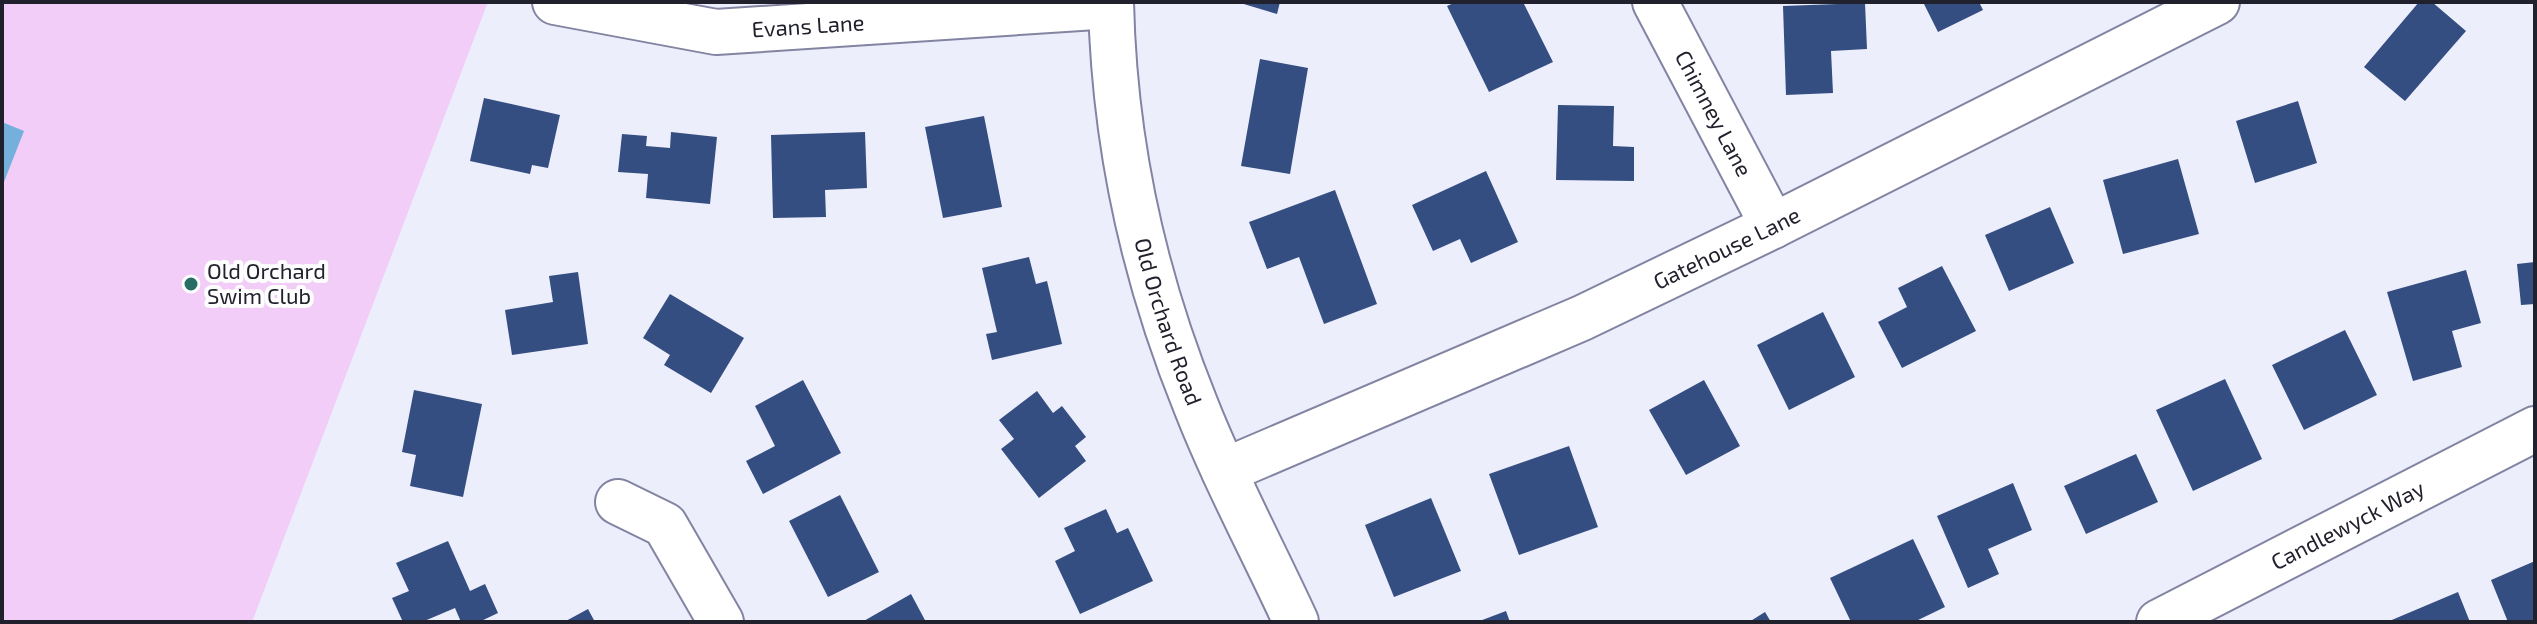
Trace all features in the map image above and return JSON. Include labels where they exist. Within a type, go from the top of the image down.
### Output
[{"type":"street","name":"Evans Lane","points":[[555,2],[716,32],[1111,4]]},
{"type":"street","name":"Chimney Lane","points":[[1655,2],[1773,226]]},
{"type":"street","name":"Gatehouse Lane","points":[[1224,471],[1582,318],[1773,226],[2217,2]]},
{"type":"street","name":"Old Orchard Road","points":[[1111,4],[1121,127],[1133,200],[1150,269],[1195,405],[1296,622]]},
{"type":"street","name":"Candlewyck Way","points":[[2159,622],[2535,429]]},
{"type":"street","points":[[618,502],[665,525],[721,622]]},
{"type":"shaded area","name":"Old Orchard Swim Club","points":[[2,2],[488,2],[252,622],[2,622]]},
{"type":"water","points":[[2,122],[24,131],[2,187]]},
{"type":"building","points":[[1237,2],[1280,2],[1277,14]]},
{"type":"building","points":[[1456,2],[1523,2],[1553,62],[1489,92],[1447,6]]},
{"type":"building","points":[[1923,2],[1979,2],[1983,10],[1938,32]]},
{"type":"building","points":[[2419,2],[2432,2],[2466,31],[2405,101],[2364,67]]},
{"type":"building","points":[[1865,3],[1867,49],[1831,51],[1833,93],[1786,95],[1783,6]]},
{"type":"building","points":[[1260,59],[1308,68],[1290,174],[1241,166]]},
{"type":"building","points":[[484,98],[560,115],[548,168],[532,165],[530,174],[470,161]]},
{"type":"building","points":[[2298,101],[2317,163],[2255,183],[2236,121]]},
{"type":"building","points":[[1558,105],[1614,106],[1613,146],[1634,147],[1634,181],[1556,180]]},
{"type":"building","points":[[984,116],[1002,207],[943,218],[925,127]]},
{"type":"building","points":[[671,132],[717,137],[710,204],[646,198],[648,174],[618,172],[622,134],[647,136],[646,146],[670,148]]},
{"type":"building","points":[[865,132],[867,188],[825,190],[826,217],[773,218],[771,135]]},
{"type":"building","points":[[2178,159],[2199,234],[2123,254],[2103,180]]},
{"type":"building","points":[[1486,171],[1518,242],[1471,263],[1460,239],[1433,251],[1412,205]]},
{"type":"building","points":[[1335,190],[1377,304],[1324,324],[1299,257],[1267,269],[1249,222]]},
{"type":"building","points":[[2050,207],[2074,263],[2009,291],[1985,235]]},
{"type":"building","points":[[1029,257],[1036,284],[1047,281],[1062,344],[992,360],[986,334],[997,332],[982,268]]},
{"type":"building","points":[[2535,262],[2535,304],[2521,305],[2517,264]]},
{"type":"building","points":[[1942,266],[1976,331],[1902,368],[1878,322],[1907,307],[1898,288]]},
{"type":"building","points":[[2466,270],[2481,323],[2452,331],[2462,367],[2413,381],[2387,292]]},
{"type":"building","points":[[578,272],[588,344],[512,355],[505,310],[553,302],[549,276]]},
{"type":"building","points":[[670,294],[744,338],[711,393],[664,365],[670,355],[643,338]]},
{"type":"building","points":[[1823,312],[1855,377],[1789,410],[1757,345]]},
{"type":"building","points":[[2345,330],[2377,395],[2304,430],[2272,365]]},
{"type":"building","points":[[2225,379],[2262,459],[2193,491],[2156,410]]},
{"type":"building","points":[[803,380],[841,453],[763,494],[746,461],[775,446],[755,406]]},
{"type":"building","points":[[1704,380],[1740,446],[1686,475],[1649,410]]},
{"type":"building","points":[[414,390],[482,404],[463,497],[410,486],[416,455],[402,452]]},
{"type":"building","points":[[1037,391],[1053,413],[1062,406],[1086,437],[1075,446],[1086,461],[1039,498],[1001,449],[1014,439],[999,420]]},
{"type":"building","points":[[1569,446],[1598,527],[1519,555],[1489,474]]},
{"type":"building","points":[[2136,454],[2158,502],[2086,534],[2064,486]]},
{"type":"building","points":[[2013,483],[2032,530],[1988,549],[1999,574],[1968,588],[1937,516]]},
{"type":"building","points":[[840,495],[879,572],[828,597],[789,521]]},
{"type":"building","points":[[1431,498],[1461,571],[1394,597],[1365,525]]},
{"type":"building","points":[[1106,509],[1117,533],[1128,528],[1153,581],[1080,614],[1055,561],[1075,551],[1064,528]]},
{"type":"building","points":[[1913,539],[1945,607],[1914,622],[1851,622],[1830,578]]},
{"type":"building","points":[[448,541],[470,591],[485,584],[498,613],[479,622],[461,622],[455,608],[422,622],[403,622],[392,598],[409,591],[396,563]]},
{"type":"building","points":[[2535,561],[2535,622],[2508,622],[2491,580]]},
{"type":"building","points":[[2458,592],[2470,622],[2387,622]]},
{"type":"building","points":[[911,594],[926,622],[862,622]]},
{"type":"building","points":[[588,609],[595,622],[564,622]]},
{"type":"building","points":[[1506,611],[1510,622],[1477,622]]},
{"type":"building","points":[[1765,612],[1771,622],[1749,622]]},
{"type":"place","name":"Old Orchard Swim Club","points":[[191,284]]}]
